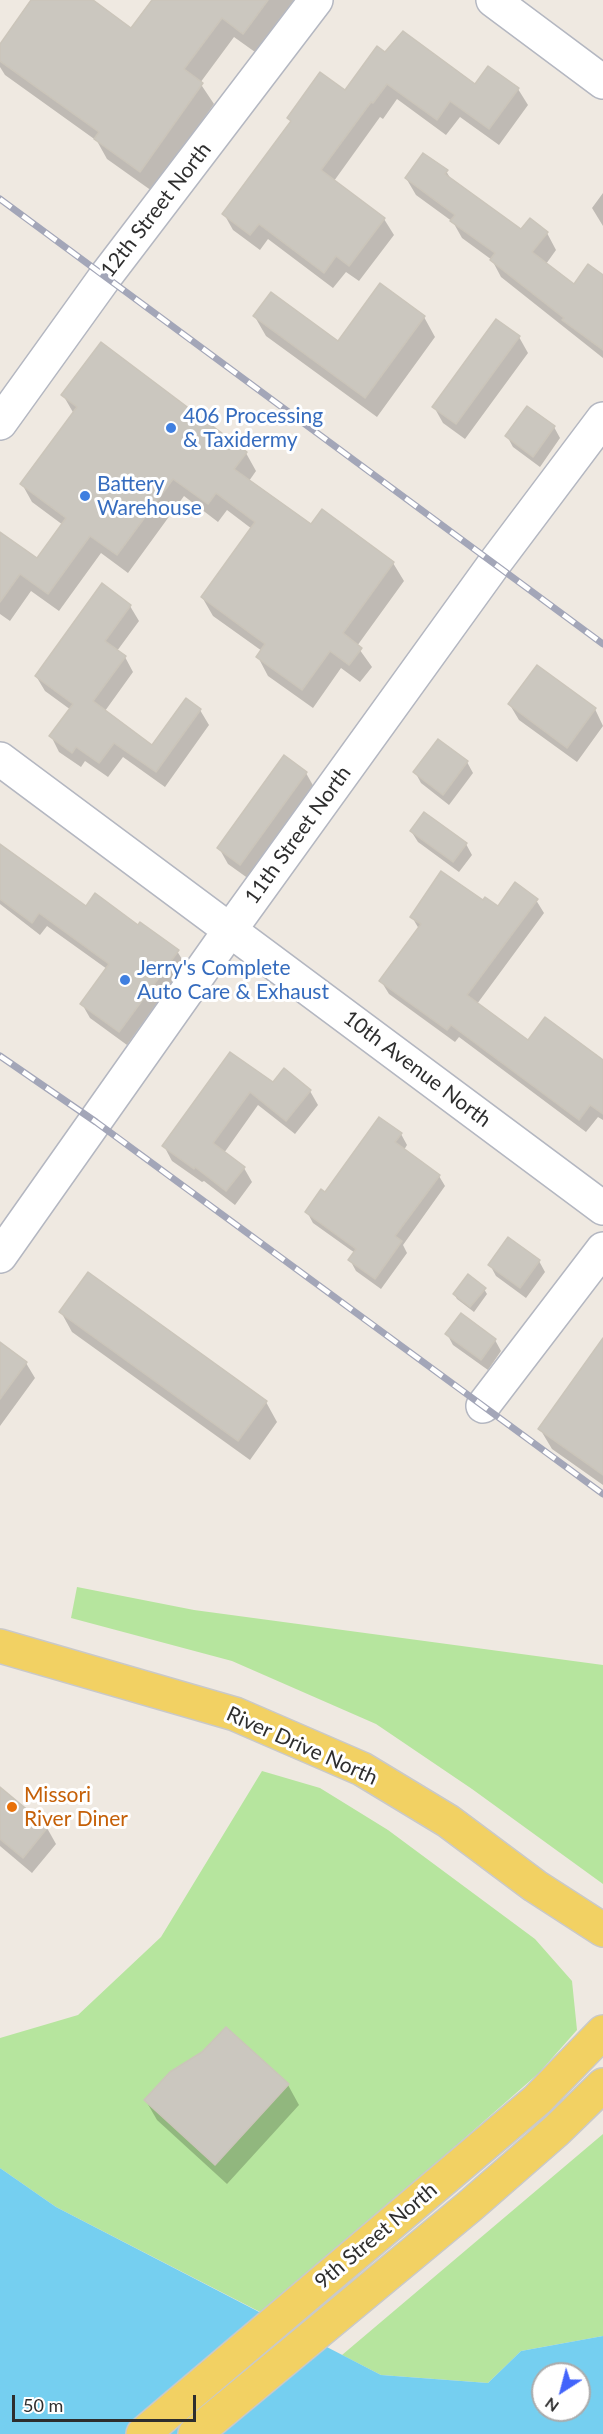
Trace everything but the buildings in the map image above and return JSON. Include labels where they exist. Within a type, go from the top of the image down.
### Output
[{"type":"main road","name":"River Drive North","points":[[0,1646],[235,1714],[362,1769],[448,1821],[535,1886],[603,1930]]},
{"type":"main road","name":"9th Street North","points":[[143,2434],[537,2100],[603,2032]]},
{"type":"main road","name":"9th Street North","points":[[195,2434],[470,2206],[557,2130],[603,2085]]},
{"type":"street","name":"12th Street North","points":[[0,423],[105,277],[316,0]]},
{"type":"street","points":[[493,0],[603,82]]},
{"type":"street","name":"11th Street North","points":[[0,1256],[230,930],[494,564],[603,419]]},
{"type":"street","name":"10th Avenue North","points":[[0,759],[603,1208]]},
{"type":"street","points":[[483,1406],[603,1249]]},
{"type":"green space","points":[[77,1587],[194,1610],[603,1665],[603,1884],[472,1789],[376,1724],[232,1661],[71,1618]]},
{"type":"green space","points":[[262,1771],[320,1788],[388,1830],[535,1939],[572,1981],[577,2030],[539,2073],[264,2314],[56,2207],[0,2168],[0,2038],[78,2015],[161,1937]]},
{"type":"green space","points":[[603,2134],[603,2336],[521,2351],[488,2383],[381,2375],[342,2355]]},
{"type":"water","points":[[0,2168],[56,2207],[381,2375],[488,2383],[521,2351],[603,2336],[603,2434],[0,2434]]},
{"type":"railway","points":[[0,199],[603,644]]},
{"type":"railway","points":[[0,1056],[96,1122],[603,1494]]},
{"type":"place","name":"406 Processing & Taxidermy","points":[[171,428]]},
{"type":"place","name":"Battery Warehouse","points":[[85,496]]},
{"type":"place","name":"Jerry's Complete Auto Care & Exhaust","points":[[125,980]]},
{"type":"place","name":"Missori River Diner","points":[[12,1807]]}]
